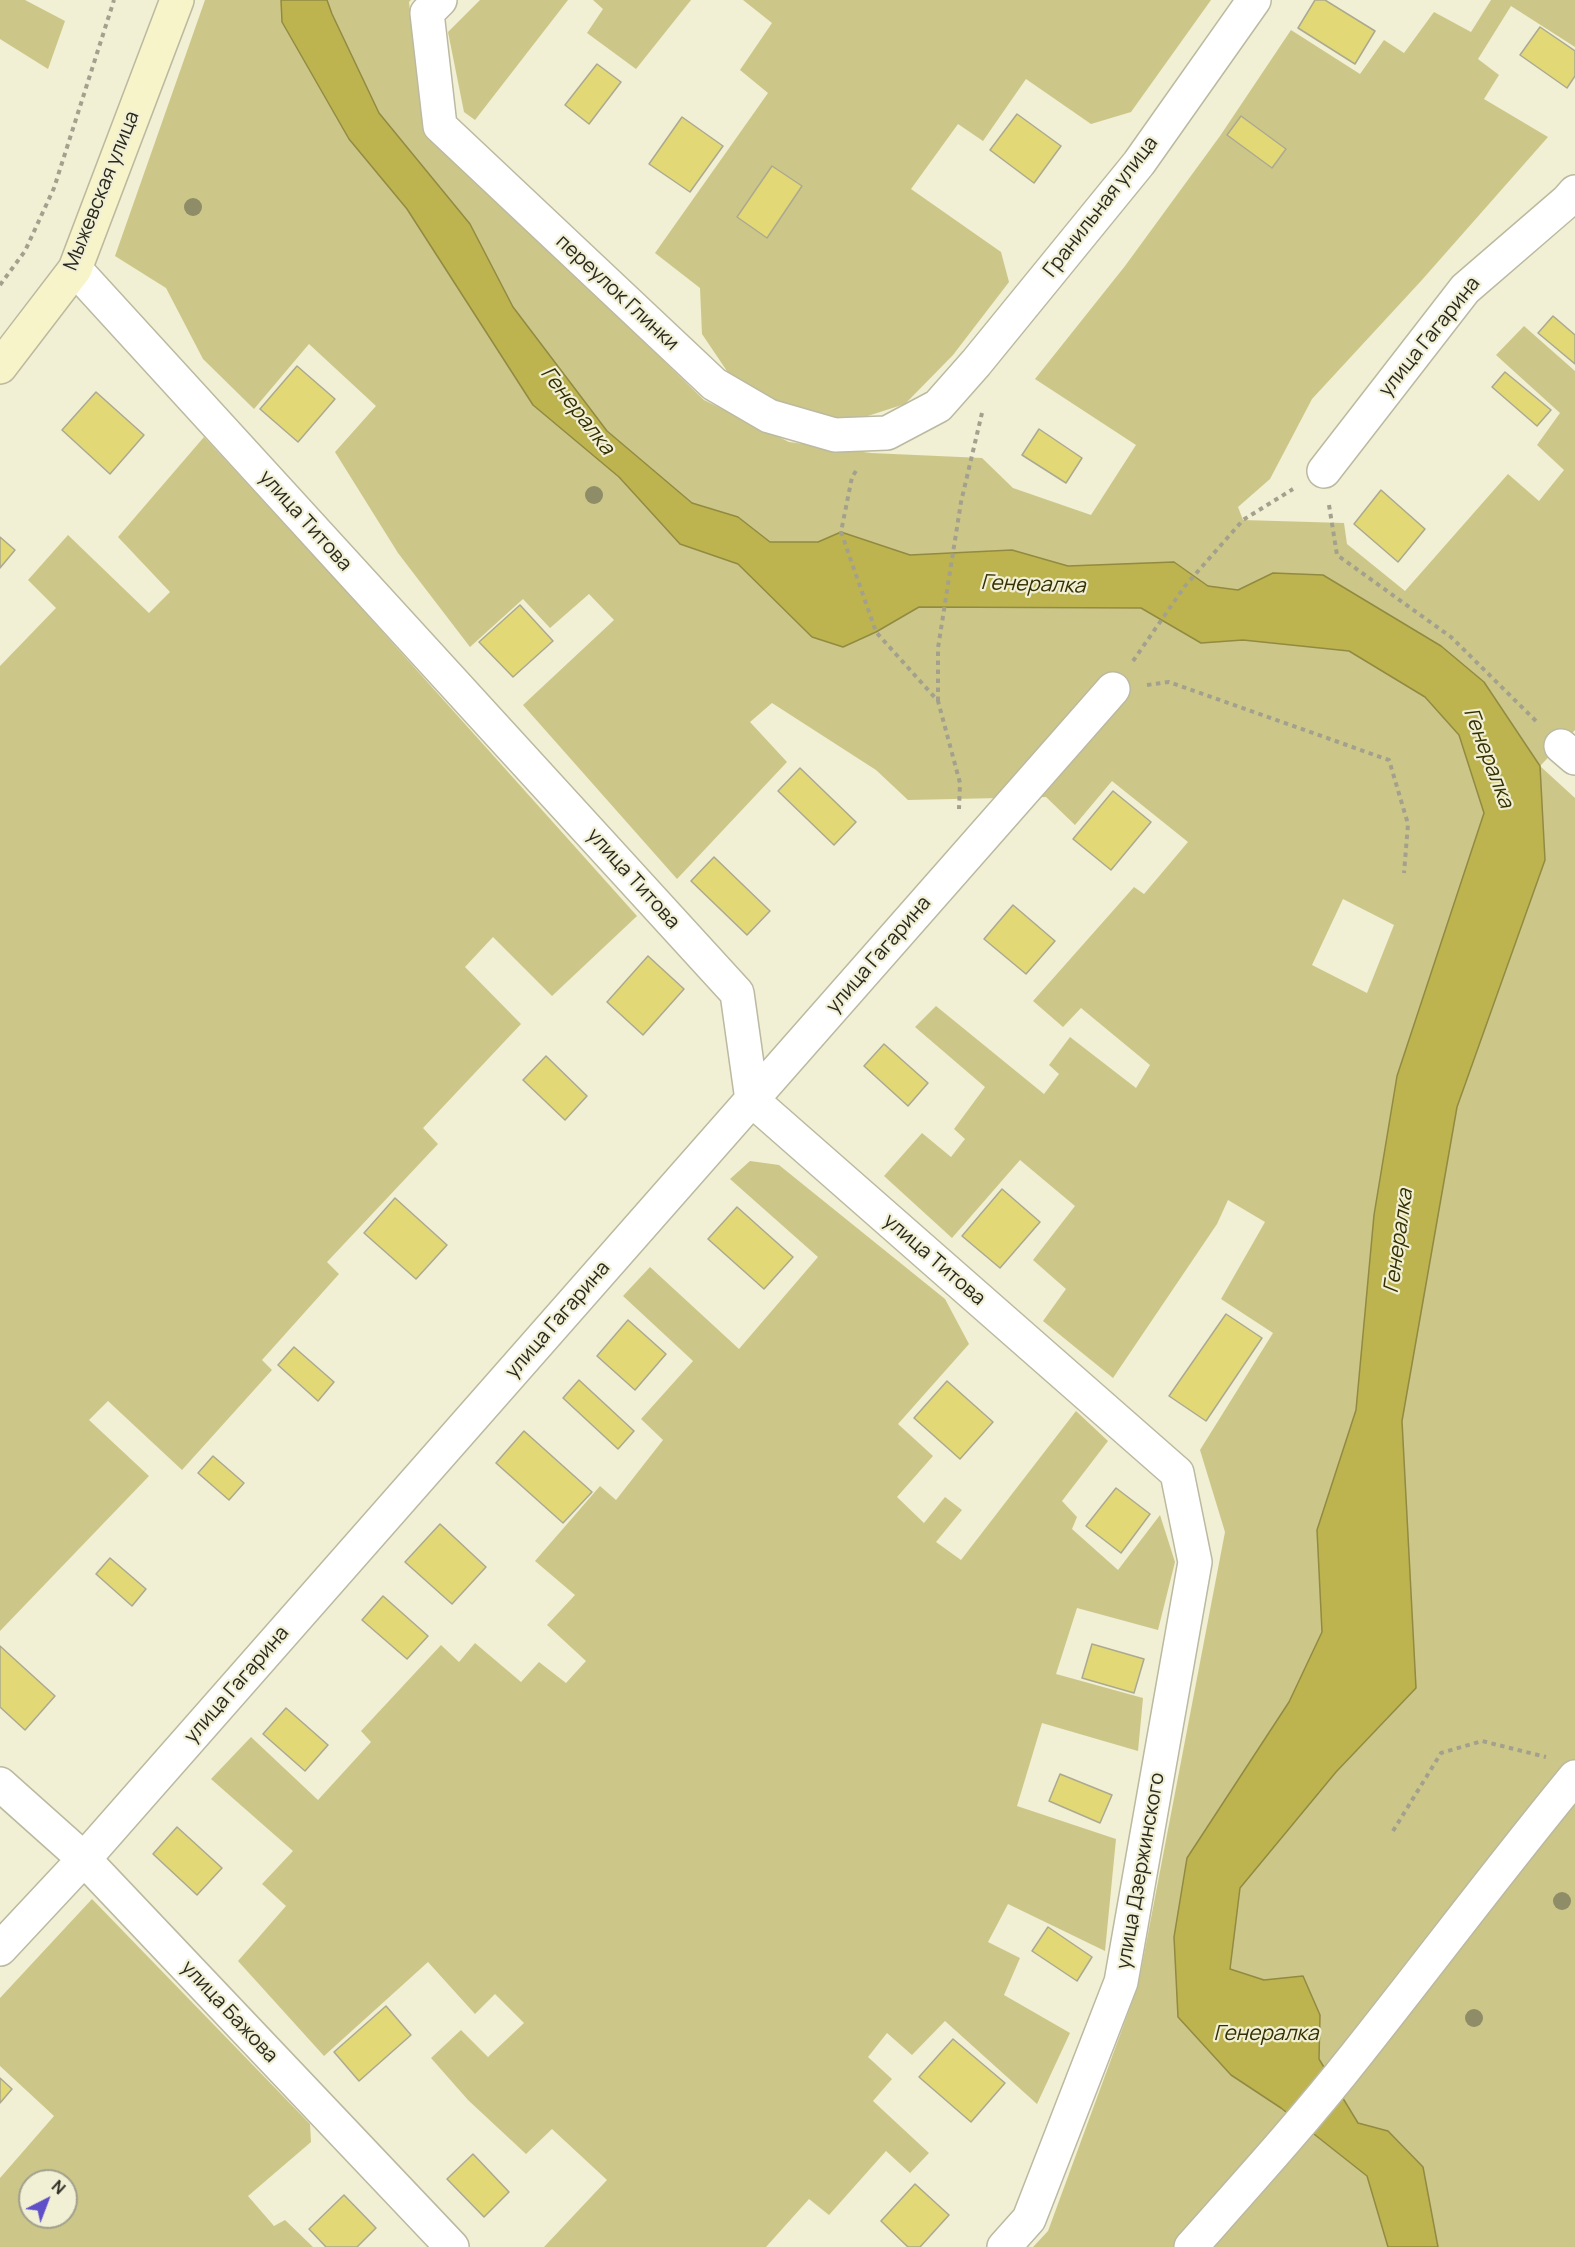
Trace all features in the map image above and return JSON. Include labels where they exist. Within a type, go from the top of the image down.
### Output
[{"type":"street","name":"Мыжевская улица","points":[[0,367],[75,269],[177,0]]},
{"type":"street","name":"переулок Глинки","points":[[440,0],[427,13],[440,126],[714,384],[769,416],[835,435],[887,433],[938,406]]},
{"type":"street","name":"Гранильная улица","points":[[938,406],[976,363],[1139,163],[1254,0]]},
{"type":"street","name":"улица Гагарина","points":[[1324,471],[1465,289],[1575,192]]},
{"type":"street","name":"улица Титова","points":[[75,269],[737,993],[752,1100],[1177,1473]]},
{"type":"street","name":"улица Гагарина","points":[[0,1949],[84,1859],[1113,689]]},
{"type":"street","name":"улица Дзержинского","points":[[1005,2247],[1029,2219],[1121,1982],[1195,1562],[1177,1473]]},
{"type":"street","points":[[1191,2247],[1276,2151],[1355,2056],[1507,1860],[1563,1768]]},
{"type":"street","name":"улица Бажова","points":[[0,1784],[84,1859],[452,2247]]},
{"type":"path","points":[[0,285],[25,251],[54,188],[114,0]]},
{"type":"path","points":[[959,810],[960,783],[938,701],[938,648],[961,502],[987,391],[976,363]]},
{"type":"path","points":[[887,433],[852,477],[841,532],[876,632],[938,701]]},
{"type":"path","points":[[1137,656],[1185,586],[1243,520],[1324,471],[1337,555],[1451,637],[1568,752]]},
{"type":"path","points":[[1113,689],[1169,682],[1389,760],[1408,824],[1404,873]]},
{"type":"path","points":[[1393,1831],[1441,1753],[1482,1741],[1563,1768]]},
{"type":"shaded area","points":[[0,0],[25,0],[65,21],[48,69],[0,39]]},
{"type":"shaded area","points":[[205,0],[281,0],[282,22],[349,139],[619,477],[680,544],[738,564],[812,637],[843,647],[876,632],[919,607],[1141,608],[1201,643],[1243,640],[1349,651],[1425,697],[1459,735],[1484,813],[1397,1076],[1374,1215],[1356,1410],[1317,1530],[1322,1632],[1289,1702],[1188,1858],[1231,2075],[1281,2108],[1367,2176],[1388,2247],[1033,2247],[1048,2231],[1138,1986],[1225,1532],[1200,1450],[1273,1333],[1221,1299],[1265,1222],[1228,1200],[1217,1224],[1113,1378],[1043,1321],[1066,1289],[1033,1260],[1075,1206],[1020,1160],[952,1238],[884,1176],[922,1133],[951,1157],[965,1139],[954,1129],[985,1087],[915,1027],[936,1006],[1044,1094],[1059,1074],[1049,1065],[1070,1037],[1136,1088],[1150,1065],[1081,1008],[1063,1027],[1033,1001],[1134,887],[1144,894],[1188,842],[1112,781],[1075,825],[1046,797],[908,800],[876,770],[772,703],[750,722],[787,762],[677,879],[523,705],[614,620],[589,594],[550,628],[523,599],[470,647],[398,553],[335,452],[376,406],[309,344],[254,409],[203,359],[166,288],[115,256]],"holes":[[[1343,899],[1394,925],[1367,993],[1312,965]]]},
{"type":"shaded area","points":[[327,0],[411,0],[409,2],[424,128],[704,400],[789,442],[871,453],[982,458],[1013,488],[1091,515],[1136,445],[1035,379],[1125,266],[1220,136],[1291,30],[1360,74],[1384,40],[1404,53],[1434,12],[1471,32],[1491,0],[1575,0],[1575,47],[1511,6],[1478,59],[1499,75],[1484,99],[1548,137],[1421,281],[1312,399],[1270,479],[1238,507],[1243,520],[1344,523],[1347,544],[1405,591],[1508,474],[1539,501],[1564,470],[1537,445],[1560,413],[1496,355],[1524,326],[1575,371],[1575,730],[1540,766],[1484,682],[1441,646],[1323,575],[1273,573],[1238,590],[1208,586],[1174,562],[1068,566],[1012,550],[910,555],[841,533],[818,542],[770,542],[738,517],[692,503],[607,431],[513,307],[470,224],[379,113]]},
{"type":"shaded area","points":[[480,0],[568,0],[475,120],[464,112],[448,32]]},
{"type":"shaded area","points":[[593,0],[691,0],[636,69],[587,33],[603,9]]},
{"type":"shaded area","points":[[743,0],[1211,0],[1131,112],[1091,124],[1026,79],[983,141],[958,124],[911,189],[1001,252],[1009,282],[953,355],[905,404],[852,421],[792,409],[731,377],[702,334],[700,288],[655,253],[768,93],[740,70],[772,23]]},
{"type":"shaded area","points":[[204,437],[328,571],[637,916],[552,996],[493,937],[465,967],[521,1024],[423,1128],[438,1144],[327,1262],[339,1274],[262,1360],[272,1370],[182,1470],[108,1401],[89,1420],[149,1476],[0,1631],[0,666],[56,608],[28,580],[68,535],[149,613],[170,592],[118,537]]},
{"type":"shaded area","points":[[1540,766],[1575,798],[1575,2247],[1438,2247],[1423,2167],[1388,2131],[1358,2123],[1319,2058],[1320,2015],[1303,1976],[1264,1980],[1230,1969],[1240,1888],[1336,1772],[1416,1688],[1402,1421],[1457,1107],[1545,860]]},
{"type":"shaded area","points":[[750,1161],[779,1165],[945,1299],[969,1344],[898,1424],[933,1456],[897,1497],[924,1523],[945,1497],[962,1510],[936,1542],[961,1560],[1076,1411],[1108,1441],[1062,1501],[1077,1517],[1072,1529],[1118,1570],[1160,1515],[1175,1562],[1158,1630],[1077,1608],[1056,1674],[1143,1698],[1138,1751],[1042,1723],[1017,1806],[1116,1839],[1105,1951],[1008,1904],[988,1942],[1020,1958],[1004,1995],[1070,2033],[1037,2104],[945,2021],[912,2055],[887,2033],[868,2057],[892,2079],[873,2101],[929,2153],[910,2173],[886,2151],[829,2215],[809,2199],[766,2247],[544,2247],[607,2180],[552,2129],[526,2154],[468,2100],[431,2058],[461,2030],[488,2057],[524,2023],[495,1994],[475,2014],[428,1962],[324,2056],[238,1961],[286,1906],[262,1884],[293,1851],[211,1779],[251,1737],[318,1800],[371,1742],[361,1731],[441,1645],[459,1662],[475,1643],[521,1682],[539,1662],[566,1683],[586,1661],[547,1625],[575,1595],[535,1561],[600,1486],[616,1500],[663,1440],[641,1419],[693,1361],[623,1296],[650,1267],[739,1349],[818,1257],[730,1179]]},
{"type":"shaded area","points":[[92,1899],[310,2124],[311,2142],[248,2196],[274,2226],[285,2220],[313,2247],[0,2247],[0,2178],[54,2116],[0,2066],[0,1998]]},
{"type":"water","name":"Генералка","points":[[281,0],[327,0],[379,113],[470,224],[513,307],[607,431],[692,503],[738,517],[770,542],[818,542],[841,532],[910,555],[1012,550],[1068,566],[1174,562],[1208,586],[1238,590],[1273,573],[1323,575],[1441,646],[1484,682],[1540,766],[1545,860],[1457,1107],[1402,1421],[1416,1688],[1336,1772],[1240,1888],[1230,1969],[1264,1980],[1303,1976],[1320,2015],[1319,2059],[1358,2123],[1388,2131],[1423,2167],[1438,2247],[1388,2247],[1367,2176],[1281,2108],[1231,2075],[1178,2017],[1174,1937],[1187,1858],[1289,1702],[1322,1632],[1317,1530],[1356,1410],[1374,1215],[1397,1076],[1484,813],[1459,735],[1425,697],[1349,651],[1243,640],[1201,643],[1141,608],[919,607],[876,632],[843,647],[812,637],[738,564],[680,544],[619,477],[533,405],[407,209],[349,139],[282,22]]},
{"type":"building","points":[[1315,0],[1325,0],[1375,31],[1355,64],[1298,28]]},
{"type":"building","points":[[1540,27],[1575,51],[1575,76],[1567,88],[1520,55]]},
{"type":"building","points":[[597,64],[621,82],[589,124],[565,105]]},
{"type":"building","points":[[1017,114],[1061,146],[1034,183],[990,150]]},
{"type":"building","points":[[1241,116],[1286,149],[1272,168],[1227,135]]},
{"type":"building","points":[[682,117],[723,146],[690,192],[649,164]]},
{"type":"building","points":[[772,166],[802,186],[767,238],[737,217]]},
{"type":"building","points":[[1553,316],[1575,335],[1575,364],[1538,333]]},
{"type":"building","points":[[297,366],[335,399],[298,442],[260,409]]},
{"type":"building","points":[[1505,372],[1551,410],[1537,426],[1492,387]]},
{"type":"building","points":[[96,392],[144,435],[110,474],[62,430]]},
{"type":"building","points":[[1039,429],[1082,458],[1066,483],[1022,455]]},
{"type":"building","points":[[1381,490],[1425,529],[1398,562],[1354,524]]},
{"type":"building","points":[[0,537],[15,550],[0,568]]},
{"type":"building","points":[[520,605],[553,641],[513,677],[479,642]]},
{"type":"building","points":[[800,768],[856,822],[834,845],[778,791]]},
{"type":"building","points":[[1113,791],[1151,822],[1111,870],[1073,839]]},
{"type":"building","points":[[714,857],[770,911],[747,935],[691,881]]},
{"type":"building","points":[[1013,905],[1055,941],[1026,974],[984,939]]},
{"type":"building","points":[[648,956],[684,989],[643,1035],[607,1002]]},
{"type":"building","points":[[884,1044],[928,1083],[908,1106],[864,1066]]},
{"type":"building","points":[[546,1056],[587,1096],[565,1120],[523,1080]]},
{"type":"building","points":[[1002,1189],[1040,1222],[1000,1268],[962,1236]]},
{"type":"building","points":[[395,1198],[447,1245],[416,1279],[364,1233]]},
{"type":"building","points":[[737,1207],[793,1257],[764,1289],[708,1239]]},
{"type":"building","points":[[1226,1314],[1262,1338],[1206,1421],[1169,1396]]},
{"type":"building","points":[[628,1320],[666,1354],[635,1390],[597,1356]]},
{"type":"building","points":[[294,1347],[334,1382],[318,1401],[278,1365]]},
{"type":"building","points":[[579,1380],[634,1431],[618,1449],[563,1398]]},
{"type":"building","points":[[947,1381],[993,1422],[960,1459],[914,1418]]},
{"type":"building","points":[[524,1431],[592,1492],[563,1523],[496,1463]]},
{"type":"building","points":[[213,1456],[244,1483],[229,1500],[198,1473]]},
{"type":"building","points":[[1116,1488],[1150,1514],[1121,1553],[1086,1526]]},
{"type":"building","points":[[440,1524],[486,1567],[452,1604],[405,1562]]},
{"type":"building","points":[[110,1558],[146,1589],[132,1606],[96,1574]]},
{"type":"building","points":[[383,1596],[428,1636],[407,1659],[362,1620]]},
{"type":"building","points":[[1092,1644],[1144,1659],[1134,1693],[1082,1678]]},
{"type":"building","points":[[0,1646],[55,1696],[25,1730],[0,1707]]},
{"type":"building","points":[[286,1708],[328,1745],[305,1771],[263,1734]]},
{"type":"building","points":[[1060,1774],[1112,1795],[1100,1823],[1049,1801]]},
{"type":"building","points":[[177,1827],[222,1868],[197,1895],[153,1854]]},
{"type":"building","points":[[1048,1927],[1092,1957],[1077,1981],[1032,1951]]},
{"type":"building","points":[[386,2006],[411,2035],[359,2081],[334,2052]]},
{"type":"building","points":[[953,2039],[1005,2083],[971,2122],[919,2077]]},
{"type":"building","points":[[0,2078],[12,2089],[0,2103]]},
{"type":"building","points":[[473,2154],[509,2192],[484,2217],[447,2179]]},
{"type":"building","points":[[915,2184],[949,2215],[920,2247],[908,2247],[881,2221]]},
{"type":"building","points":[[344,2195],[376,2228],[357,2247],[326,2247],[309,2229]]}]
